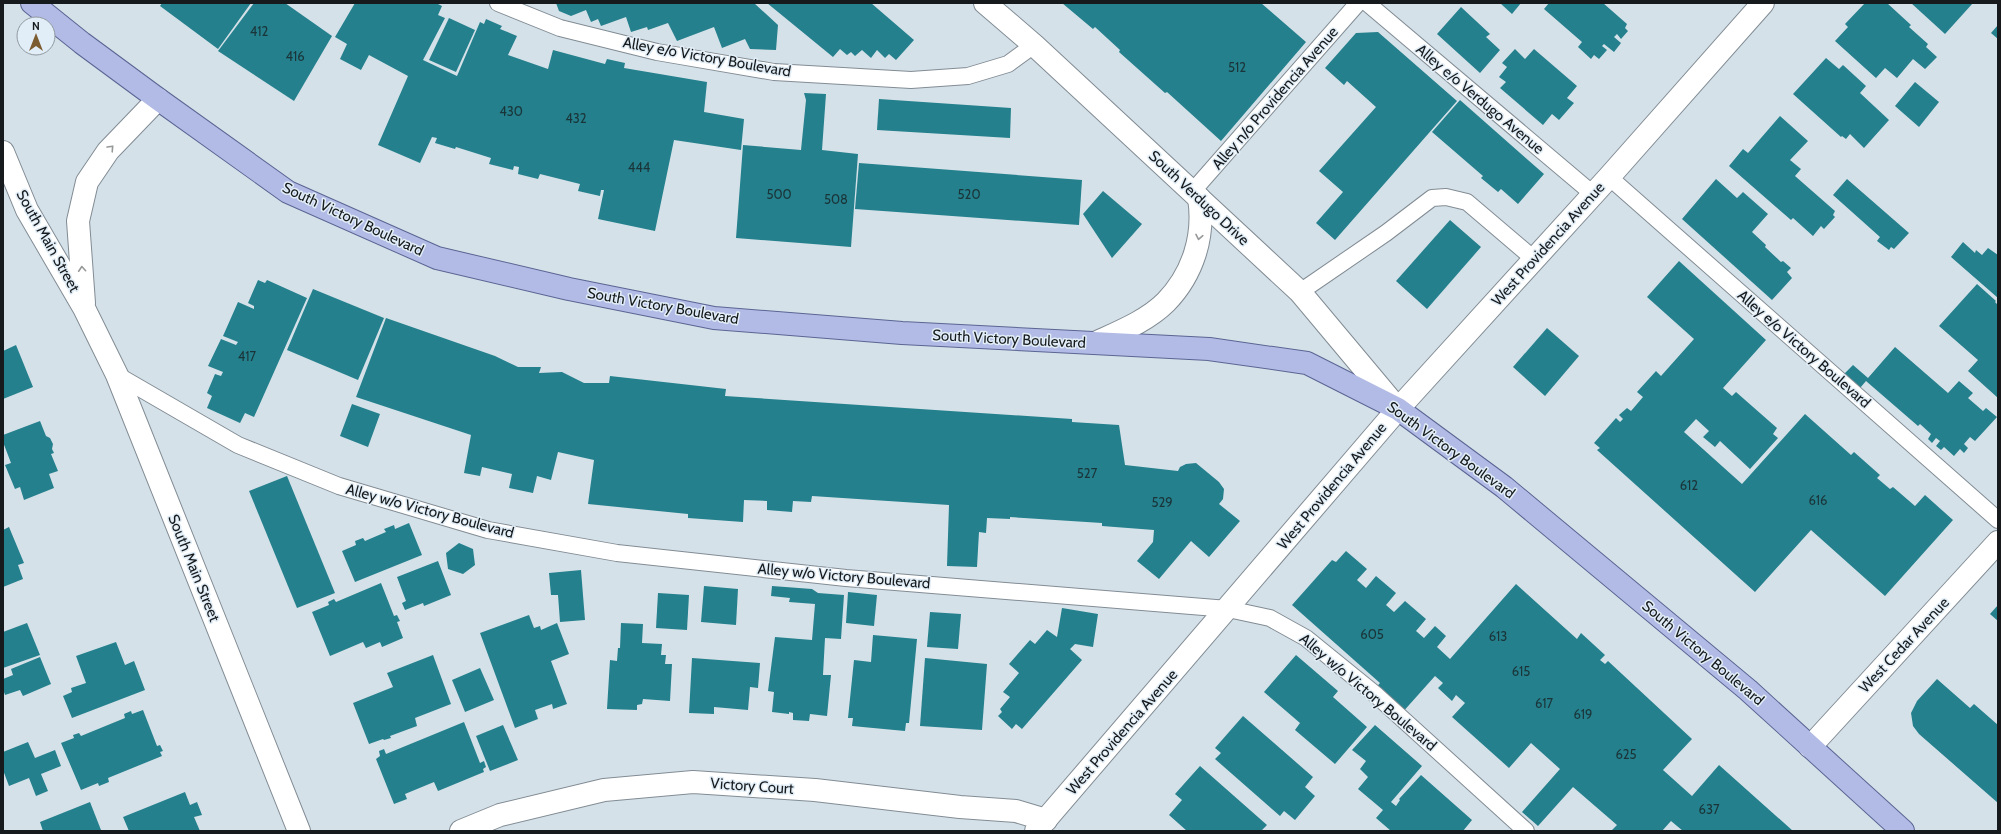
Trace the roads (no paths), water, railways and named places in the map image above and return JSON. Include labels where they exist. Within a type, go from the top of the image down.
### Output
[{"type":"main road","name":"South Victory Boulevard","points":[[32,3],[82,43],[288,192],[437,258],[569,289],[714,318],[902,334],[1209,349],[1307,363],[1398,409],[1504,487],[1748,690],[1900,830]]},
{"type":"street","name":"South Verdugo Drive","points":[[984,3],[1034,45],[1300,292],[1398,409]]},
{"type":"street","name":"West Providencia Avenue","points":[[1041,826],[1398,409],[1609,178],[1763,3]]},
{"type":"street","name":"South Main Street","points":[[84,308],[78,221],[87,182],[108,152],[158,99]]},
{"type":"street","name":"South Main Street","points":[[3,152],[27,210],[84,308],[117,375],[299,831]]},
{"type":"street","points":[[1095,343],[1136,323],[1166,302],[1179,285],[1193,263],[1200,236],[1202,218],[1195,195]]},
{"type":"street","name":"West Cedar Avenue","points":[[1810,747],[1998,542]]},
{"type":"street","name":"Victory Court","points":[[461,831],[500,814],[604,790],[693,782],[814,790],[960,807],[1016,810],[1041,826]]},
{"type":"lane","name":"Alley e/o Victory Boulevard","points":[[498,3],[560,28],[657,52],[774,72],[911,80],[968,76],[1008,64],[1034,45]]},
{"type":"lane","name":"Alley n/o Providencia Avenue","points":[[1195,195],[1358,3]]},
{"type":"lane","name":"Alley e/o Verdugo Avenue","points":[[1368,3],[1593,194]]},
{"type":"lane","name":"Alley e/o Victory Boulevard","points":[[1609,178],[1998,520]]},
{"type":"lane","points":[[1300,292],[1386,233],[1432,198],[1446,197],[1467,202],[1534,259]]},
{"type":"lane","name":"Alley w/o Victory Boulevard","points":[[117,375],[238,445],[339,486],[488,530],[617,553],[846,578],[1228,609],[1270,618],[1306,638],[1375,694],[1526,831]]}]
